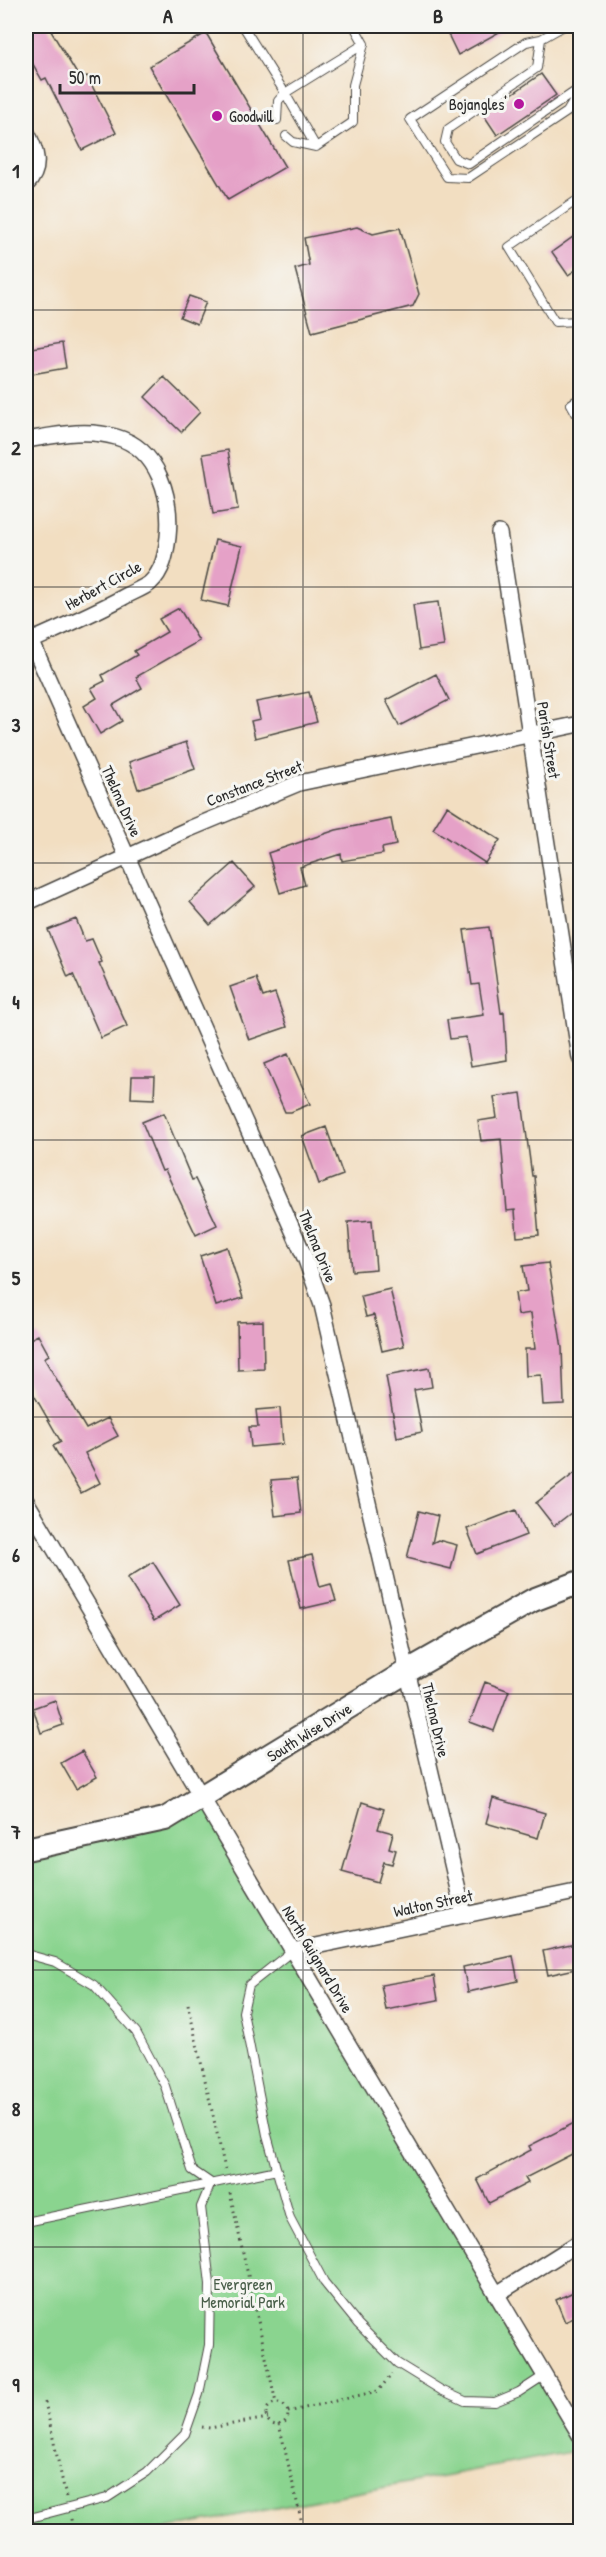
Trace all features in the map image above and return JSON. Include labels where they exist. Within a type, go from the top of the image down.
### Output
[{"type":"main road","name":"South Wise Drive","points":[[26,1849],[165,1819],[406,1672],[533,1600],[580,1582]]},
{"type":"street","points":[[26,131],[34,146],[36,156],[33,177],[26,185]]},
{"type":"street","name":"Herbert Circle","points":[[26,440],[75,432],[117,437],[126,442],[148,459],[161,477],[167,496],[169,522],[166,554],[160,570],[149,583],[93,613],[28,635]]},
{"type":"street","name":"Parish Street","points":[[499,533],[580,1059]]},
{"type":"street","name":"Thelma Drive","points":[[28,635],[306,1260],[322,1305],[464,1915]]},
{"type":"street","name":"Constance Street","points":[[26,903],[299,783],[580,724]]},
{"type":"street","name":"North Guignard Drive","points":[[28,1510],[202,1798],[580,2435]]},
{"type":"street","name":"Walton Street","points":[[292,1952],[580,1891]]},
{"type":"street","points":[[497,2294],[580,2242]]},
{"type":"lane","points":[[243,26],[316,147]]},
{"type":"lane","points":[[286,136],[293,142],[316,147],[353,122],[353,85],[364,44],[354,26]]},
{"type":"lane","points":[[564,26],[541,39],[526,42],[410,119],[447,177],[468,178],[567,112],[580,89]]},
{"type":"lane","points":[[541,39],[537,68],[448,129],[445,142],[456,159],[469,164],[580,89]]},
{"type":"lane","points":[[277,120],[278,101],[285,93],[364,44]]},
{"type":"lane","points":[[580,198],[509,247],[555,322],[580,321]]},
{"type":"lane","points":[[580,398],[571,404],[580,420]]},
{"type":"lane","points":[[292,1952],[249,1986],[243,2012],[267,2135],[290,2218],[324,2282],[358,2324],[399,2364],[441,2390],[465,2401],[495,2402],[519,2392],[545,2375]]},
{"type":"lane","points":[[26,1954],[55,1962],[94,1985],[136,2032],[165,2086],[192,2170],[211,2183]]},
{"type":"lane","points":[[26,2222],[277,2170]]},
{"type":"lane","points":[[26,2519],[107,2498],[147,2472],[185,2434],[199,2394],[208,2345],[210,2284],[201,2206],[211,2183]]},
{"type":"path","points":[[188,2004],[276,2403]]},
{"type":"path","points":[[288,2412],[378,2391],[399,2364]]},
{"type":"path","points":[[45,2402],[73,2532]]},
{"type":"path","points":[[276,2403],[287,2407],[288,2412],[284,2423],[276,2425],[268,2418],[267,2411],[271,2404],[276,2403]]},
{"type":"path","points":[[190,2420],[200,2426],[210,2428],[268,2418]]},
{"type":"path","points":[[279,2424],[304,2532]]},
{"type":"green space","name":"Evergreen Memorial Park","points":[[202,1798],[580,2435],[580,2450],[155,2531],[26,2531],[26,1849]]},
{"type":"building","points":[[33,26],[48,26],[80,79],[87,76],[116,133],[82,150],[46,78],[42,80],[26,52],[26,30]]},
{"type":"building","points":[[444,26],[510,26],[458,55]]},
{"type":"building","name":"Goodwill","points":[[206,33],[285,167],[228,200],[149,66]]},
{"type":"building","name":"Bojangles'","points":[[541,74],[556,95],[497,135],[483,114]]},
{"type":"building","points":[[357,227],[373,234],[400,228],[419,294],[413,306],[312,332],[295,269],[309,265],[304,238]]},
{"type":"building","points":[[580,232],[580,267],[568,275],[552,252]]},
{"type":"building","points":[[189,296],[206,302],[197,324],[180,317]]},
{"type":"building","points":[[62,343],[66,368],[26,375],[26,349]]},
{"type":"building","points":[[164,377],[200,412],[181,432],[145,397]]},
{"type":"building","points":[[228,450],[238,510],[213,514],[203,454]]},
{"type":"building","points":[[215,540],[242,546],[228,606],[201,600]]},
{"type":"building","points":[[438,602],[444,646],[419,650],[413,605]]},
{"type":"building","points":[[179,608],[199,641],[136,677],[142,688],[113,705],[122,721],[100,734],[84,706],[97,698],[91,688],[105,681],[102,675],[137,655],[134,651],[167,632],[159,619]]},
{"type":"building","points":[[436,674],[449,700],[399,726],[386,700]]},
{"type":"building","points":[[309,692],[317,722],[255,738],[251,721],[260,719],[256,702]]},
{"type":"building","points":[[186,742],[195,769],[138,789],[129,762]]},
{"type":"building","points":[[447,806],[500,840],[485,863],[433,829]]},
{"type":"building","points":[[391,819],[396,845],[382,848],[383,854],[342,861],[341,854],[300,867],[305,885],[280,893],[268,853],[336,830]]},
{"type":"building","points":[[234,863],[255,887],[210,925],[190,902]]},
{"type":"building","points":[[76,919],[85,941],[92,939],[102,962],[99,963],[127,1026],[101,1038],[73,974],[68,977],[48,930]]},
{"type":"building","points":[[489,927],[501,1013],[504,1012],[507,1060],[471,1066],[466,1037],[450,1039],[447,1020],[484,1015],[479,984],[472,985],[464,930]]},
{"type":"building","points":[[256,978],[263,997],[275,993],[287,1027],[249,1040],[230,987]]},
{"type":"building","points":[[288,1054],[310,1104],[291,1112],[285,1112],[264,1064]]},
{"type":"building","points":[[132,1076],[155,1076],[154,1099],[131,1098]]},
{"type":"building","points":[[521,1093],[532,1176],[534,1176],[539,1235],[517,1237],[515,1210],[507,1211],[501,1139],[481,1141],[478,1121],[497,1118],[494,1097]]},
{"type":"building","points":[[164,1113],[192,1180],[195,1179],[217,1225],[196,1235],[165,1170],[162,1171],[142,1122]]},
{"type":"building","points":[[326,1127],[343,1175],[319,1184],[302,1136]]},
{"type":"building","points":[[372,1220],[376,1269],[352,1271],[348,1222]]},
{"type":"building","points":[[227,1247],[243,1298],[216,1306],[200,1256]]},
{"type":"building","points":[[548,1263],[562,1348],[564,1404],[543,1405],[541,1375],[526,1376],[525,1349],[535,1349],[531,1313],[518,1315],[515,1293],[527,1291],[523,1266]]},
{"type":"building","points":[[390,1289],[404,1346],[382,1351],[374,1315],[366,1317],[361,1296]]},
{"type":"building","points":[[263,1321],[264,1369],[238,1370],[237,1322]]},
{"type":"building","points":[[38,1335],[49,1355],[44,1358],[86,1429],[108,1418],[118,1436],[85,1453],[100,1483],[81,1493],[53,1446],[61,1442],[26,1381],[26,1341]]},
{"type":"building","points":[[429,1368],[432,1387],[414,1390],[422,1432],[397,1437],[386,1376]]},
{"type":"building","points":[[280,1408],[283,1444],[251,1447],[249,1427],[258,1427],[256,1410]]},
{"type":"building","points":[[580,1469],[580,1506],[554,1526],[536,1503]]},
{"type":"building","points":[[297,1478],[301,1513],[275,1516],[271,1480]]},
{"type":"building","points":[[516,1510],[526,1535],[477,1554],[467,1529]]},
{"type":"building","points":[[419,1511],[438,1516],[432,1543],[438,1540],[457,1545],[451,1569],[407,1558]]},
{"type":"building","points":[[312,1555],[320,1587],[331,1584],[336,1601],[301,1609],[289,1560]]},
{"type":"building","points":[[153,1562],[180,1605],[154,1621],[127,1578]]},
{"type":"building","points":[[485,1682],[509,1691],[494,1731],[470,1722]]},
{"type":"building","points":[[55,1700],[63,1725],[41,1733],[33,1708]]},
{"type":"building","points":[[82,1751],[97,1777],[76,1789],[61,1763]]},
{"type":"building","points":[[493,1798],[545,1813],[538,1838],[486,1823]]},
{"type":"building","points":[[362,1802],[384,1809],[378,1829],[393,1833],[389,1848],[396,1850],[392,1864],[384,1862],[378,1882],[342,1872]]},
{"type":"building","points":[[580,1943],[580,1968],[548,1975],[543,1951]]},
{"type":"building","points":[[513,1956],[518,1981],[468,1992],[463,1967]]},
{"type":"building","points":[[434,1976],[438,2000],[386,2010],[381,1985]]},
{"type":"building","points":[[580,2120],[580,2150],[525,2178],[528,2183],[489,2203],[477,2179],[531,2150],[529,2146]]},
{"type":"building","points":[[580,2289],[580,2315],[565,2322],[556,2300]]},
{"type":"place","name":"Bojangles'","points":[[519,104]]},
{"type":"place","name":"Goodwill","points":[[217,116]]}]
